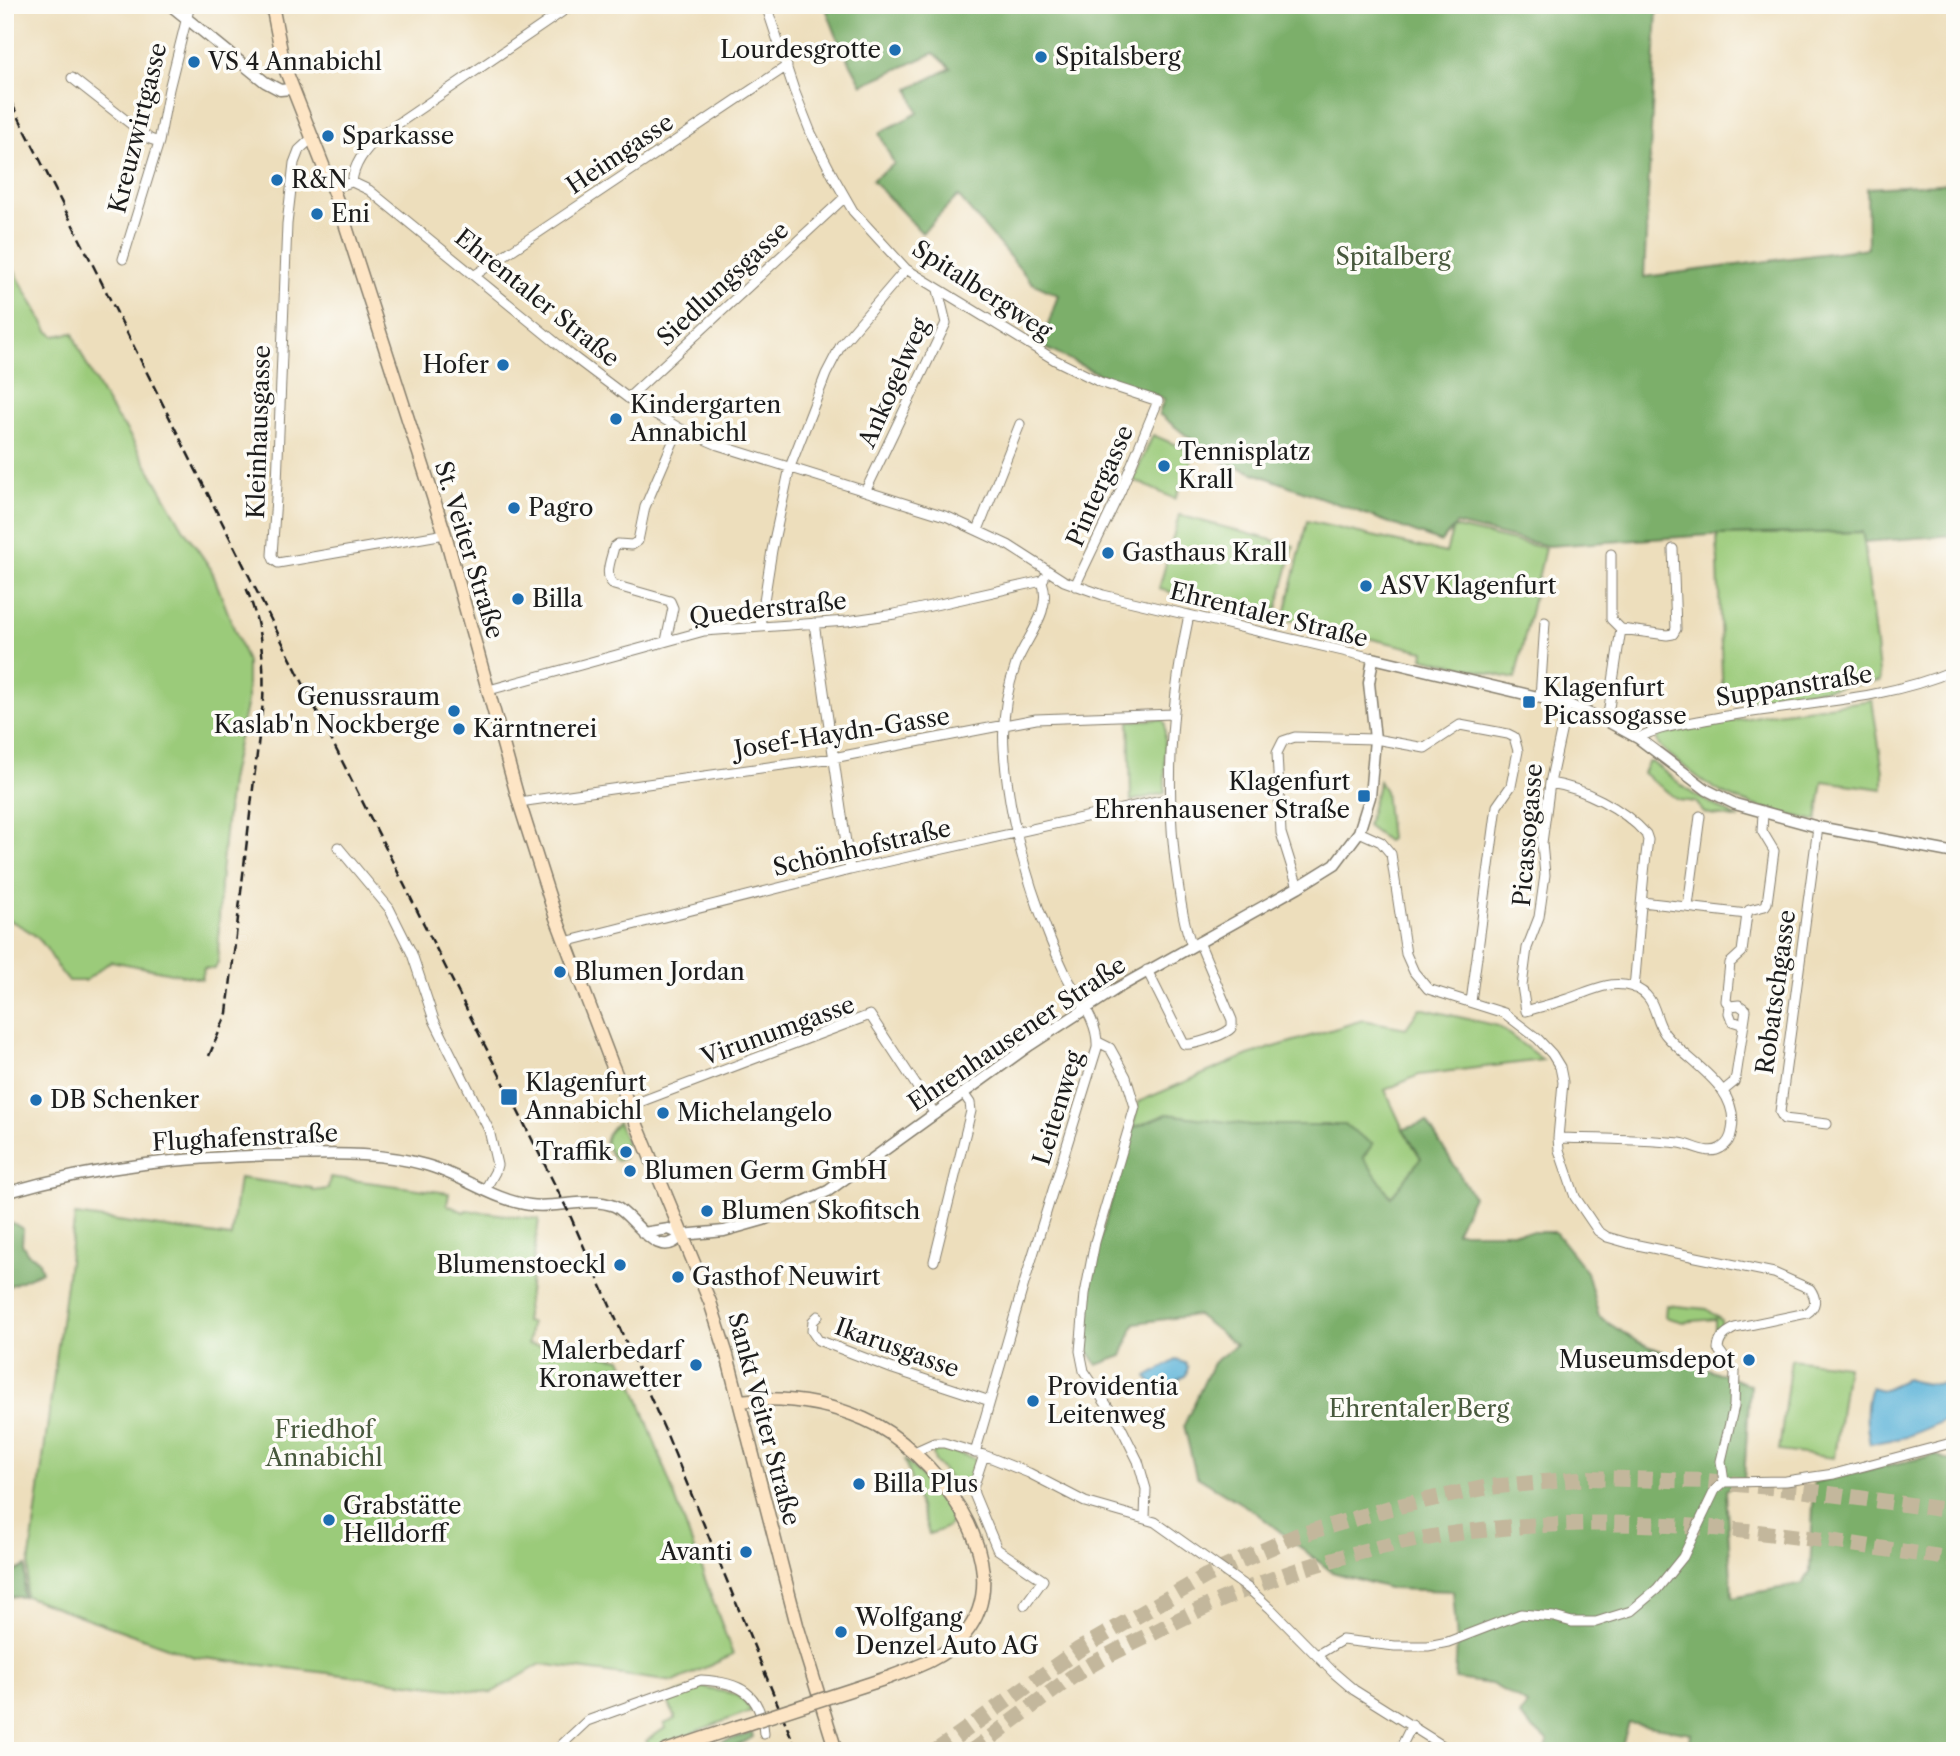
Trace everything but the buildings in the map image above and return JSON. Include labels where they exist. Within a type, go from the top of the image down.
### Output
[{"type":"main road","name":"St. Veiter Straße","points":[[272,5],[278,45],[291,89],[332,188],[445,534],[519,802],[565,942],[629,1106]]},
{"type":"main road","name":"Sankt Veiter Straße","points":[[629,1106],[710,1302],[739,1401],[797,1625],[836,1751]]},
{"type":"main road","points":[[665,1751],[887,1678],[937,1657],[964,1635],[977,1612],[983,1581],[976,1546],[957,1504],[931,1469],[914,1452],[865,1420],[833,1409],[798,1400],[739,1401]]},
{"type":"street","points":[[170,5],[265,82],[276,89],[291,89]]},
{"type":"street","name":"Kreuzwirtgasse","points":[[123,259],[159,142],[190,5]]},
{"type":"street","points":[[332,188],[352,182],[359,159],[380,136],[572,5]]},
{"type":"street","name":"Spitalbergweg","points":[[766,5],[811,134],[844,198],[865,226],[906,269],[1066,365],[1100,382],[1158,401]]},
{"type":"street","name":"Heimgasse","points":[[475,275],[787,66]]},
{"type":"street","points":[[72,78],[150,139],[159,142]]},
{"type":"street","name":"Kleinhausgasse","points":[[312,138],[299,150],[294,163],[287,224],[272,555],[278,563],[445,534]]},
{"type":"street","name":"Ehrentaler Straße","points":[[352,182],[369,190],[571,355],[628,398],[678,428],[718,445],[948,517],[1008,545],[1075,586],[1103,595],[1373,658],[1369,683],[1375,739],[1373,777],[1359,832]]},
{"type":"street","name":"Siedlungsgasse","points":[[628,398],[844,198]]},
{"type":"street","points":[[760,626],[772,550],[790,467],[826,374],[841,345],[906,269]]},
{"type":"street","name":"Ankogelweg","points":[[866,490],[946,323],[939,290]]},
{"type":"street","name":"Pintergasse","points":[[1075,586],[1131,468],[1158,401]]},
{"type":"street","points":[[978,530],[1020,424]]},
{"type":"street","points":[[666,641],[673,608],[670,601],[614,585],[608,575],[614,547],[623,542],[632,545],[638,541],[645,507],[678,428]]},
{"type":"street","points":[[1611,554],[1611,619],[1621,629],[1667,635],[1673,634],[1676,629],[1673,550]]},
{"type":"street","points":[[1042,581],[1048,571]]},
{"type":"street","name":"Quederstraße","points":[[489,690],[704,631],[895,614],[1042,581]]},
{"type":"street","name":"Leitenweg","points":[[1025,1605],[1043,1580],[997,1549],[973,1488],[990,1401],[1098,1042],[1086,1010],[1066,976],[1048,935],[1024,865],[1008,785],[1003,725],[1005,701],[1016,665],[1047,599],[1042,581]]},
{"type":"street","points":[[1147,970],[1184,1044],[1192,1046],[1232,1027],[1232,1020],[1196,944],[1184,925],[1177,877],[1170,798],[1173,714],[1179,660],[1189,615]]},
{"type":"street","points":[[1540,698],[1545,622]]},
{"type":"street","points":[[814,623],[850,870]]},
{"type":"street","points":[[1607,721],[1621,629]]},
{"type":"street","points":[[1373,658],[1567,704],[1638,738],[1719,797],[1763,813],[1818,827],[1955,853]]},
{"type":"street","name":"Suppanstraße","points":[[1638,738],[1653,730],[1721,717],[1906,687],[1955,670]]},
{"type":"street","name":"Picassogasse","points":[[1526,1011],[1522,986],[1527,948],[1541,910],[1545,874],[1542,843],[1550,783],[1567,704]]},
{"type":"street","name":"Josef-Haydn-Gasse","points":[[519,802],[833,758],[1036,719],[1173,714]]},
{"type":"street","points":[[1298,887],[1281,833],[1278,803],[1279,746],[1288,738],[1375,739],[1425,748],[1455,726],[1466,725],[1508,734],[1517,741],[1518,751],[1511,786],[1497,806],[1471,1002]]},
{"type":"street","points":[[1550,783],[1566,785],[1590,794],[1646,834],[1648,840],[1634,988]]},
{"type":"street","name":"Schönhofstraße","points":[[565,942],[850,870],[1170,798]]},
{"type":"street","points":[[1730,1006],[1726,1002],[1730,963],[1742,952],[1747,914],[1749,910],[1767,903],[1774,851],[1762,831],[1763,813]]},
{"type":"street","points":[[1688,906],[1700,816]]},
{"type":"street","name":"Robatschgasse","points":[[1818,827],[1780,1112],[1784,1119],[1827,1124]]},
{"type":"street","points":[[1359,832],[1381,842],[1394,860],[1406,954],[1414,972],[1428,989],[1492,1008],[1516,1021],[1538,1038],[1560,1067],[1563,1096],[1558,1138],[1565,1171],[1575,1197],[1598,1231],[1606,1237],[1774,1273],[1810,1289],[1815,1304],[1807,1313],[1735,1328],[1719,1341],[1718,1349],[1735,1372],[1734,1406],[1721,1461],[1724,1482]]},
{"type":"street","name":"Ehrenhausener Straße","points":[[681,1235],[724,1231],[763,1220],[812,1199],[844,1181],[963,1093],[1147,970],[1335,864],[1359,832]]},
{"type":"street","points":[[338,847],[389,908],[412,954],[434,1020],[489,1130],[497,1165],[485,1190]]},
{"type":"street","points":[[1642,902],[1747,914]]},
{"type":"street","points":[[1516,1021],[1526,1011],[1600,986],[1622,985],[1634,988],[1649,999],[1664,1033],[1723,1091],[1729,1103],[1733,1123],[1727,1143],[1718,1149],[1706,1150],[1682,1143],[1558,1138]]},
{"type":"street","points":[[1723,1091],[1737,1076],[1746,1010],[1739,1005],[1730,1006]]},
{"type":"street","points":[[1730,1006],[1732,1021],[1744,1025]]},
{"type":"street","name":"Virunumgasse","points":[[629,1106],[870,1016],[934,1114]]},
{"type":"street","points":[[1098,1042],[1110,1048],[1131,1088],[1135,1107],[1095,1242],[1085,1294],[1080,1351],[1084,1371],[1120,1425],[1138,1461],[1146,1489],[1145,1518]]},
{"type":"street","points":[[934,1261],[971,1111],[970,1103],[963,1093]]},
{"type":"street","name":"Flughafenstraße","points":[[5,1194],[50,1180],[152,1161],[216,1156],[360,1154],[427,1165],[485,1190],[530,1205],[557,1207],[586,1202],[605,1203],[623,1210],[643,1233],[669,1230],[681,1235]]},
{"type":"street","name":"Ikarusgasse","points":[[818,1316],[813,1321],[812,1331],[818,1340],[892,1369],[990,1401]]},
{"type":"street","points":[[1317,1655],[1342,1640],[1395,1646],[1448,1643],[1521,1614],[1554,1617],[1572,1622],[1596,1622],[1631,1611],[1657,1590],[1683,1557],[1715,1490],[1724,1482],[1786,1481],[1835,1474],[1955,1442]]},
{"type":"street","points":[[914,1452],[934,1443],[944,1443],[1029,1473],[1085,1502],[1155,1522],[1249,1590],[1354,1690],[1451,1751]]},
{"type":"street","points":[[555,1751],[587,1721],[701,1680],[719,1681],[746,1690],[758,1707],[764,1734]]},
{"type":"street","points":[[1399,1751],[1412,1725]]},
{"type":"green space","name":"Spitalberg","points":[[1663,5],[1657,9],[1644,277],[1868,248],[1867,188],[1955,183],[1955,535],[1864,542],[1862,532],[1711,535],[1548,546],[1456,524],[1441,542],[1216,459],[1159,414],[1164,399],[1099,374],[1041,346],[1058,295],[1032,283],[958,196],[922,233],[872,180],[894,164],[879,133],[918,113],[909,89],[951,68],[934,53],[862,85],[839,42],[825,6]]},
{"type":"green space","points":[[5,254],[48,331],[55,336],[73,333],[104,398],[126,429],[183,528],[211,569],[247,662],[247,701],[230,781],[220,884],[218,962],[215,969],[204,968],[202,979],[111,961],[85,981],[69,981],[38,938],[5,918]]},
{"type":"green space","name":"Tennisplatz Krall","points":[[1153,435],[1195,453],[1175,499],[1133,480]]},
{"type":"green space","points":[[1179,515],[1294,546],[1274,620],[1159,589]]},
{"type":"green space","points":[[1307,521],[1446,553],[1453,527],[1545,548],[1515,679],[1423,658],[1424,651],[1284,619]]},
{"type":"green space","points":[[1863,532],[1880,681],[1723,704],[1717,535]]},
{"type":"green space","points":[[1872,700],[1883,789],[1823,781],[1817,821],[1760,807],[1726,795],[1683,766],[1659,746],[1657,740],[1659,735],[1775,713]]},
{"type":"green space","points":[[1162,719],[1165,723],[1165,793],[1131,801],[1129,721]]},
{"type":"green space","points":[[1648,762],[1652,762],[1693,794],[1740,819],[1704,813],[1696,802],[1678,800],[1643,773]]},
{"type":"green space","points":[[1379,781],[1385,791],[1390,839],[1387,841],[1367,826]]},
{"type":"green space","points":[[1420,1008],[1498,1026],[1543,1060],[1419,1075],[1385,1090],[1403,1129],[1421,1158],[1391,1198],[1362,1157],[1373,1143],[1167,1114],[1133,1128],[1138,1102],[1248,1055],[1363,1020],[1406,1028]]},
{"type":"green space","name":"Ehrentaler Berg","points":[[1167,1114],[1250,1125],[1345,1125],[1373,1144],[1363,1157],[1391,1197],[1421,1158],[1403,1129],[1427,1122],[1473,1196],[1456,1232],[1555,1232],[1587,1272],[1599,1317],[1638,1342],[1750,1385],[1744,1479],[1726,1490],[1732,1597],[1803,1584],[1810,1572],[1814,1482],[1935,1455],[1955,1462],[1955,1751],[1689,1751],[1691,1733],[1629,1723],[1620,1751],[1545,1750],[1548,1742],[1520,1716],[1527,1704],[1491,1684],[1455,1679],[1457,1642],[1453,1591],[1392,1589],[1332,1572],[1255,1512],[1196,1476],[1184,1425],[1213,1363],[1236,1345],[1197,1315],[1135,1323],[1122,1356],[1097,1365],[1085,1346],[1087,1297],[1093,1262],[1133,1128]]},
{"type":"green space","points":[[618,1122],[627,1144],[620,1147],[624,1158],[617,1161],[606,1146],[606,1137]]},
{"type":"green space","name":"Friedhof Annabichl","points":[[330,1177],[449,1193],[447,1205],[464,1212],[466,1210],[539,1219],[525,1322],[531,1323],[528,1344],[621,1359],[634,1386],[733,1655],[674,1682],[541,1664],[491,1693],[195,1657],[25,1596],[75,1215],[231,1237],[239,1178],[312,1188],[313,1191],[328,1189]]},
{"type":"green space","points":[[13,1223],[23,1229],[22,1244],[28,1254],[38,1259],[42,1272],[5,1287],[5,1225]]},
{"type":"green space","points":[[1666,1305],[1707,1309],[1721,1320],[1722,1328],[1715,1338],[1715,1319],[1683,1322],[1665,1317]]},
{"type":"green space","points":[[1791,1359],[1847,1366],[1834,1458],[1779,1451]]},
{"type":"green space","points":[[941,1448],[974,1458],[978,1465],[970,1485],[958,1490],[935,1461],[933,1453]]},
{"type":"green space","points":[[904,1459],[934,1490],[948,1510],[951,1519],[945,1528],[929,1534]]},
{"type":"green space","points":[[26,1566],[23,1597],[12,1597],[5,1588],[5,1571],[10,1574]]},
{"type":"green space","points":[[700,1686],[735,1694],[751,1711],[651,1748],[646,1741],[665,1728],[664,1724],[676,1719],[666,1697]]},
{"type":"green space","points":[[752,1733],[753,1737],[728,1751],[693,1751]]},
{"type":"water","points":[[1176,1360],[1188,1367],[1186,1375],[1159,1392],[1147,1377]]},
{"type":"water","points":[[1906,1379],[1930,1384],[1955,1382],[1955,1416],[1906,1437],[1870,1444],[1867,1415],[1871,1387],[1882,1390]]},
{"type":"tunnel","points":[[936,1751],[1078,1650],[1206,1576],[1296,1536],[1390,1508],[1488,1487],[1589,1478],[1706,1481],[1800,1490],[1955,1511]]},
{"type":"tunnel","points":[[972,1751],[1079,1672],[1225,1598],[1292,1572],[1360,1552],[1428,1538],[1497,1528],[1639,1524],[1774,1534],[1955,1559]]},
{"type":"railway","points":[[5,90],[569,1213],[667,1435],[797,1751]]},
{"type":"railway","points":[[209,1056],[227,1013],[263,702],[261,642],[245,585]]},
{"type":"place","name":"Lourdesgrotte","points":[[895,50]]},
{"type":"place","name":"Spitalsberg","points":[[1041,57]]},
{"type":"place","name":"VS 4 Annabichl","points":[[194,62]]},
{"type":"place","name":"Sparkasse","points":[[328,136]]},
{"type":"place","name":"R&N","points":[[277,180]]},
{"type":"place","name":"Eni","points":[[317,214]]},
{"type":"place","name":"Hofer","points":[[503,365]]},
{"type":"place","name":"Kindergarten Annabichl","points":[[616,419]]},
{"type":"place","name":"Tennisplatz Krall","points":[[1164,466]]},
{"type":"place","name":"Pagro","points":[[514,508]]},
{"type":"place","name":"Gasthaus Krall","points":[[1108,553]]},
{"type":"place","name":"ASV Klagenfurt","points":[[1366,586]]},
{"type":"place","name":"Billa","points":[[518,599]]},
{"type":"place","name":"Klagenfurt Picassogasse","points":[[1529,702]]},
{"type":"place","name":"Genussraum Kaslab'n Nockberge","points":[[454,711]]},
{"type":"place","name":"Kärntnerei","points":[[459,729]]},
{"type":"place","name":"Klagenfurt Ehrenhausener Straße","points":[[1364,796]]},
{"type":"place","name":"Blumen Jordan","points":[[560,972]]},
{"type":"place","name":"Klagenfurt Annabichl","points":[[509,1097]]},
{"type":"place","name":"DB Schenker","points":[[36,1100]]},
{"type":"place","name":"Michelangelo","points":[[663,1113]]},
{"type":"place","name":"Traffik","points":[[626,1152]]},
{"type":"place","name":"Blumen Germ GmbH","points":[[630,1171]]},
{"type":"place","name":"Blumen Skofitsch","points":[[707,1211]]},
{"type":"place","name":"Blumenstoeckl","points":[[620,1265]]},
{"type":"place","name":"Gasthof Neuwirt","points":[[678,1277]]},
{"type":"place","name":"Museumsdepot","points":[[1749,1360]]},
{"type":"place","name":"Malerbedarf Kronawetter","points":[[696,1365]]},
{"type":"place","name":"Providentia Leitenweg","points":[[1033,1401]]},
{"type":"place","name":"Billa Plus","points":[[859,1484]]},
{"type":"place","name":"Grabstätte Helldorff","points":[[329,1520]]},
{"type":"place","name":"Avanti","points":[[746,1552]]},
{"type":"place","name":"Wolfgang Denzel Auto AG","points":[[841,1632]]}]
